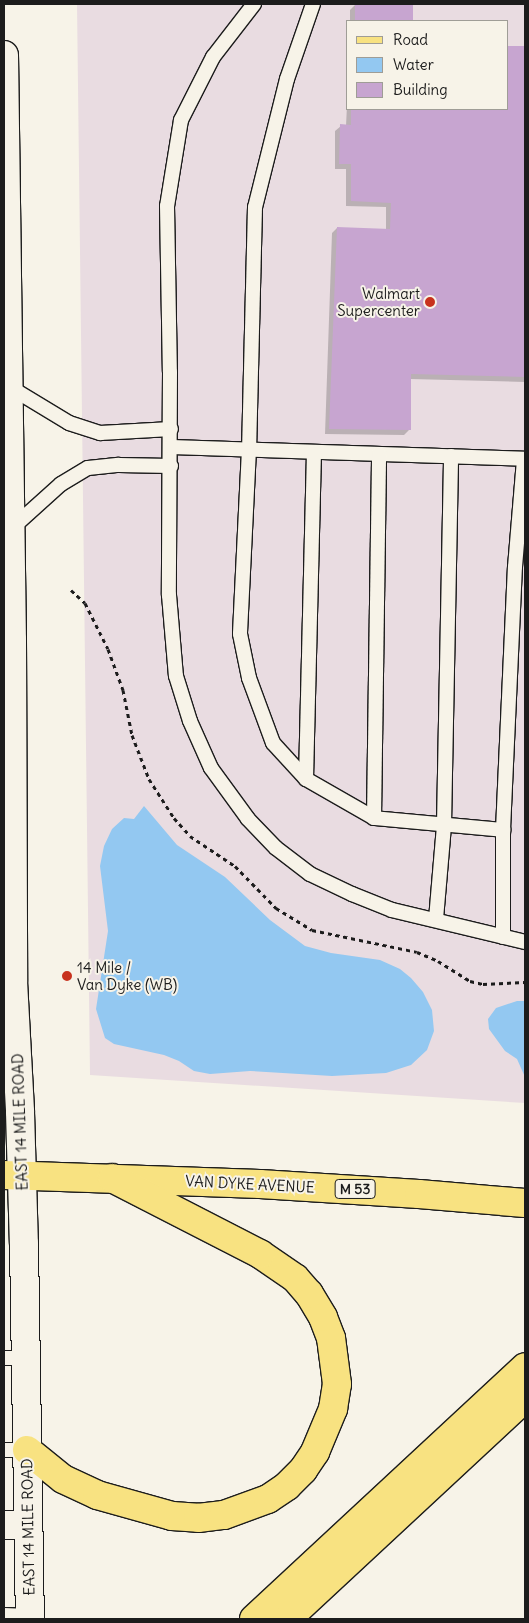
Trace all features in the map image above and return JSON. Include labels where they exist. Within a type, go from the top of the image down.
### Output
[{"type":"main road","name":"EAST 14 MILE ROAD","points":[[4,55],[4,187],[15,849],[13,1175],[16,1525],[21,1617]]},
{"type":"main road","name":"VAN DYKE AVENUE","points":[[13,1175],[327,1188],[525,1203]]},
{"type":"main road","points":[[16,1450],[63,1480],[97,1495],[172,1516],[198,1518],[224,1515],[268,1499],[287,1486],[303,1470],[315,1452],[334,1409],[337,1384],[331,1338],[323,1317],[309,1294],[295,1278],[260,1254],[112,1178]]},
{"type":"main road","points":[[254,1619],[525,1367]]},
{"type":"main road","points":[[287,1619],[525,1398]]},
{"type":"lane","points":[[254,4],[213,57],[181,120],[167,206],[171,429],[169,595],[176,676],[190,721],[211,768],[248,819],[276,848],[310,874],[392,910],[436,919],[525,942]]},
{"type":"lane","points":[[312,4],[287,79],[255,207],[249,449],[240,634],[249,678],[274,743],[306,779],[374,818],[503,830]]},
{"type":"lane","points":[[8,386],[69,423],[100,433],[171,429]]},
{"type":"lane","points":[[171,447],[525,459],[515,567],[503,830],[503,937]]},
{"type":"lane","points":[[306,779],[314,452]]},
{"type":"lane","points":[[374,818],[379,454]]},
{"type":"lane","points":[[436,919],[444,825],[451,456]]},
{"type":"lane","points":[[11,530],[61,484],[88,468],[119,465],[171,466]]},
{"type":"shaded area","points":[[77,4],[525,4],[525,1103],[90,1075]]},
{"type":"water","points":[[144,806],[177,845],[225,877],[270,920],[305,946],[331,953],[380,960],[400,969],[411,978],[423,992],[432,1010],[434,1031],[427,1050],[411,1065],[386,1073],[332,1076],[250,1071],[210,1074],[194,1071],[179,1061],[164,1055],[114,1044],[105,1038],[96,1009],[108,931],[100,866],[104,846],[112,829],[124,818],[134,819]]},
{"type":"water","points":[[517,1001],[525,1001],[525,1077],[517,1059],[505,1051],[489,1029],[488,1019],[496,1008]]},
{"type":"building","points":[[355,4],[413,4],[413,20],[355,20]]},
{"type":"building","name":"Walmart Supercenter","points":[[509,46],[525,46],[525,377],[411,374],[411,430],[329,429],[337,227],[390,229],[391,203],[351,201],[351,164],[339,164],[340,124],[351,125],[351,110],[509,110]]},
{"type":"place","name":"Walmart Supercenter","points":[[430,302]]},
{"type":"place","name":"14 Mile / Van Dyke (WB)","points":[[67,976]]}]
